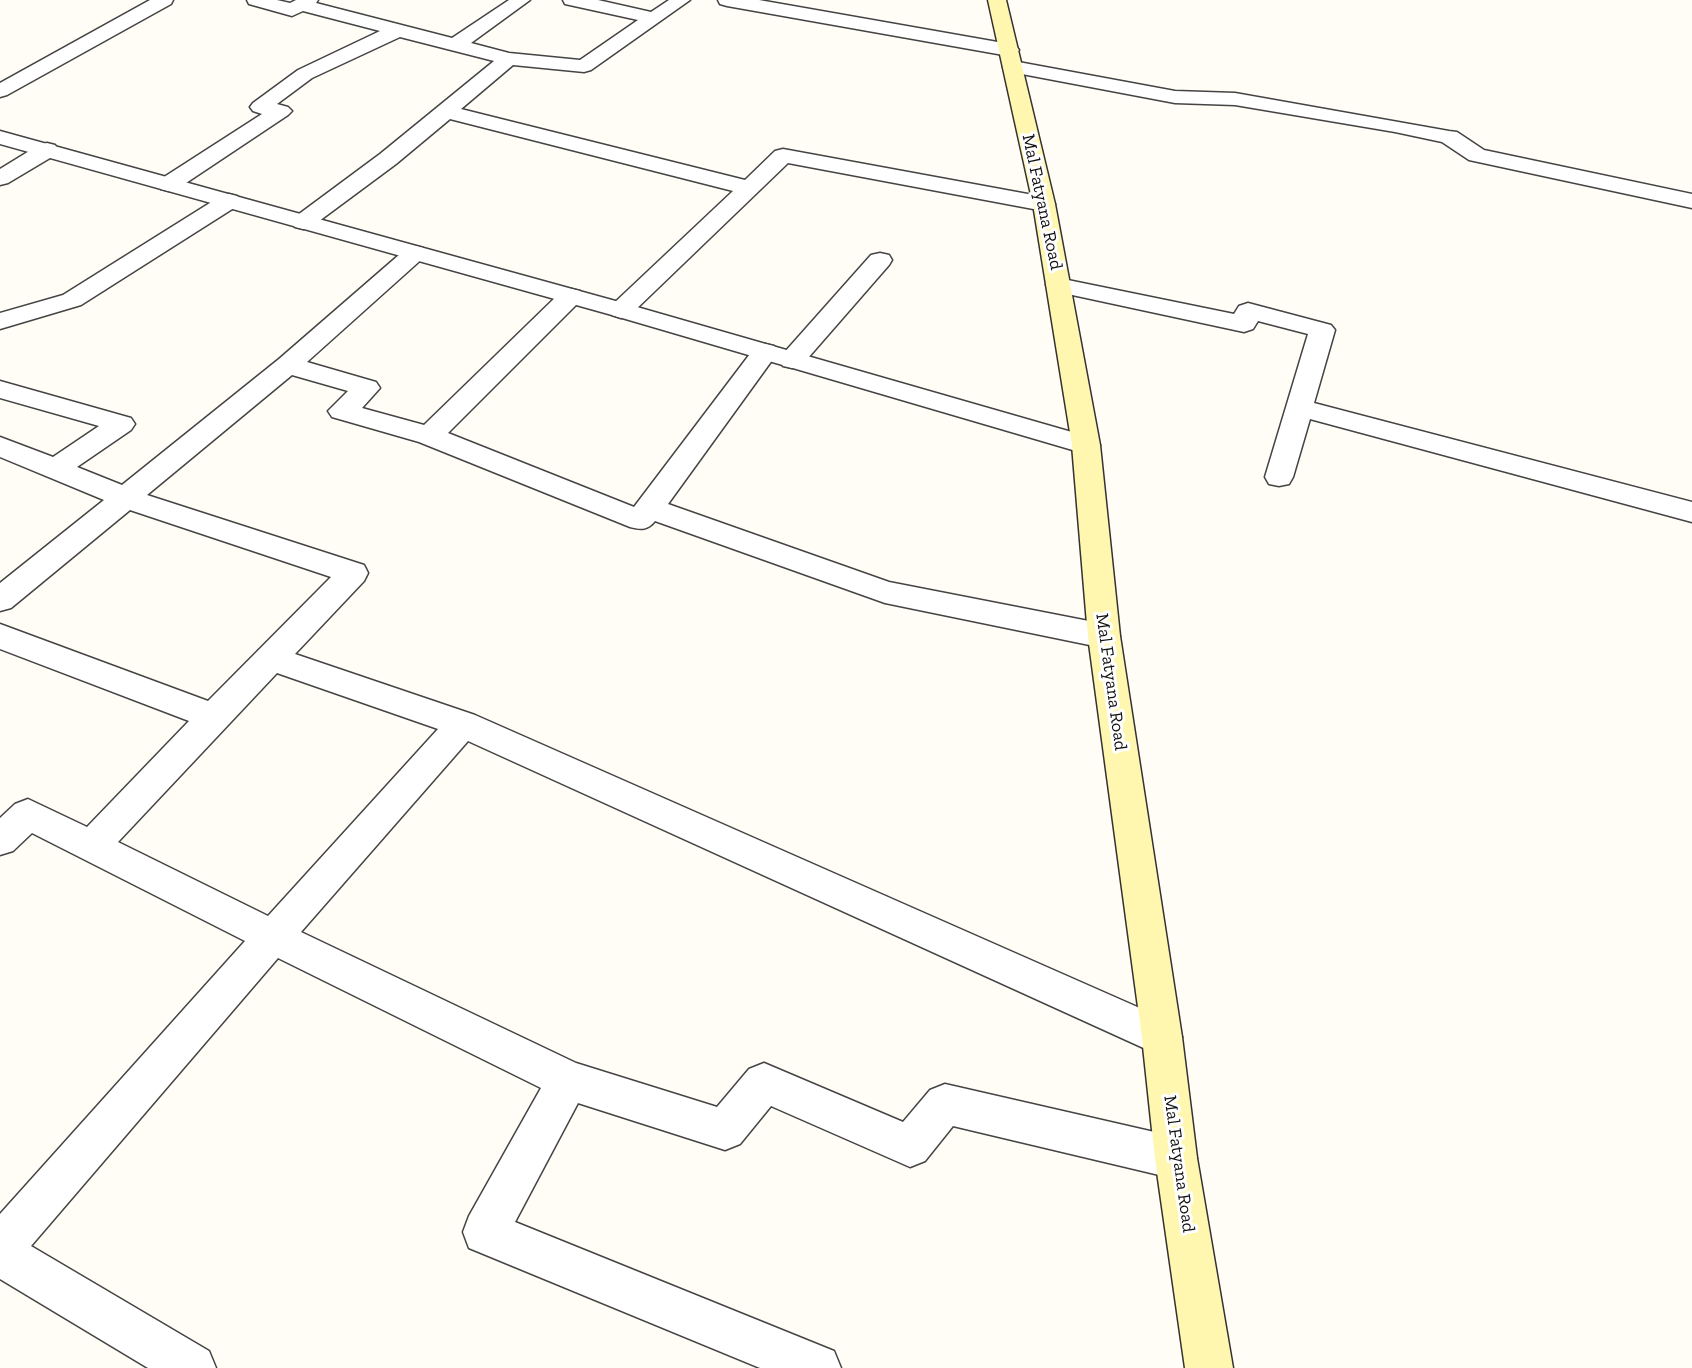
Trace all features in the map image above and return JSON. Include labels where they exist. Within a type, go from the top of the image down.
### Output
[{"type":"main road","name":"Mal Fatyana Road","points":[[998,0],[1044,204],[1086,445],[1104,636],[1162,1037],[1176,1158],[1209,1368]]},
{"type":"street","points":[[0,91],[164,0]]},
{"type":"street","points":[[256,0],[292,10],[305,2],[398,30],[508,59],[584,66],[681,0]]},
{"type":"street","points":[[455,45],[521,0]]},
{"type":"street","points":[[572,0],[654,18]]},
{"type":"street","points":[[727,0],[828,18],[1175,97],[1235,99],[1449,137],[1477,155],[1692,201]]},
{"type":"street","points":[[828,18],[842,0]]},
{"type":"street","points":[[169,184],[281,111],[260,107],[305,74],[398,30]]},
{"type":"street","points":[[303,222],[388,159],[508,59]]},
{"type":"street","points":[[445,111],[749,188]]},
{"type":"street","points":[[0,136],[572,296],[1086,445]]},
{"type":"street","points":[[0,178],[47,150]]},
{"type":"street","points":[[621,310],[783,156],[1044,204]]},
{"type":"street","points":[[0,321],[72,300],[230,201]]},
{"type":"street","points":[[0,600],[288,365],[415,253]]},
{"type":"street","points":[[792,360],[880,260]]},
{"type":"street","points":[[1058,285],[1244,324],[1248,311],[1322,330],[1279,477]]},
{"type":"street","points":[[429,436],[572,296]]},
{"type":"street","points":[[288,365],[367,388],[342,411],[429,436],[640,520],[765,352]]},
{"type":"street","points":[[0,389],[121,424],[54,469]]},
{"type":"street","points":[[1301,408],[1692,512]]},
{"type":"street","points":[[0,446],[126,498],[353,573],[92,846]]},
{"type":"street","points":[[650,508],[885,592],[1104,636]]},
{"type":"street","points":[[0,636],[214,717]]},
{"type":"street","points":[[271,658],[463,724],[1162,1037]]},
{"type":"street","points":[[192,1368],[0,1250],[273,937],[463,724]]},
{"type":"street","points":[[0,840],[28,813],[273,937],[568,1080],[725,1130],[764,1083],[910,1146],[945,1104],[1176,1158]]},
{"type":"street","points":[[568,1080],[485,1232],[816,1368]]}]
